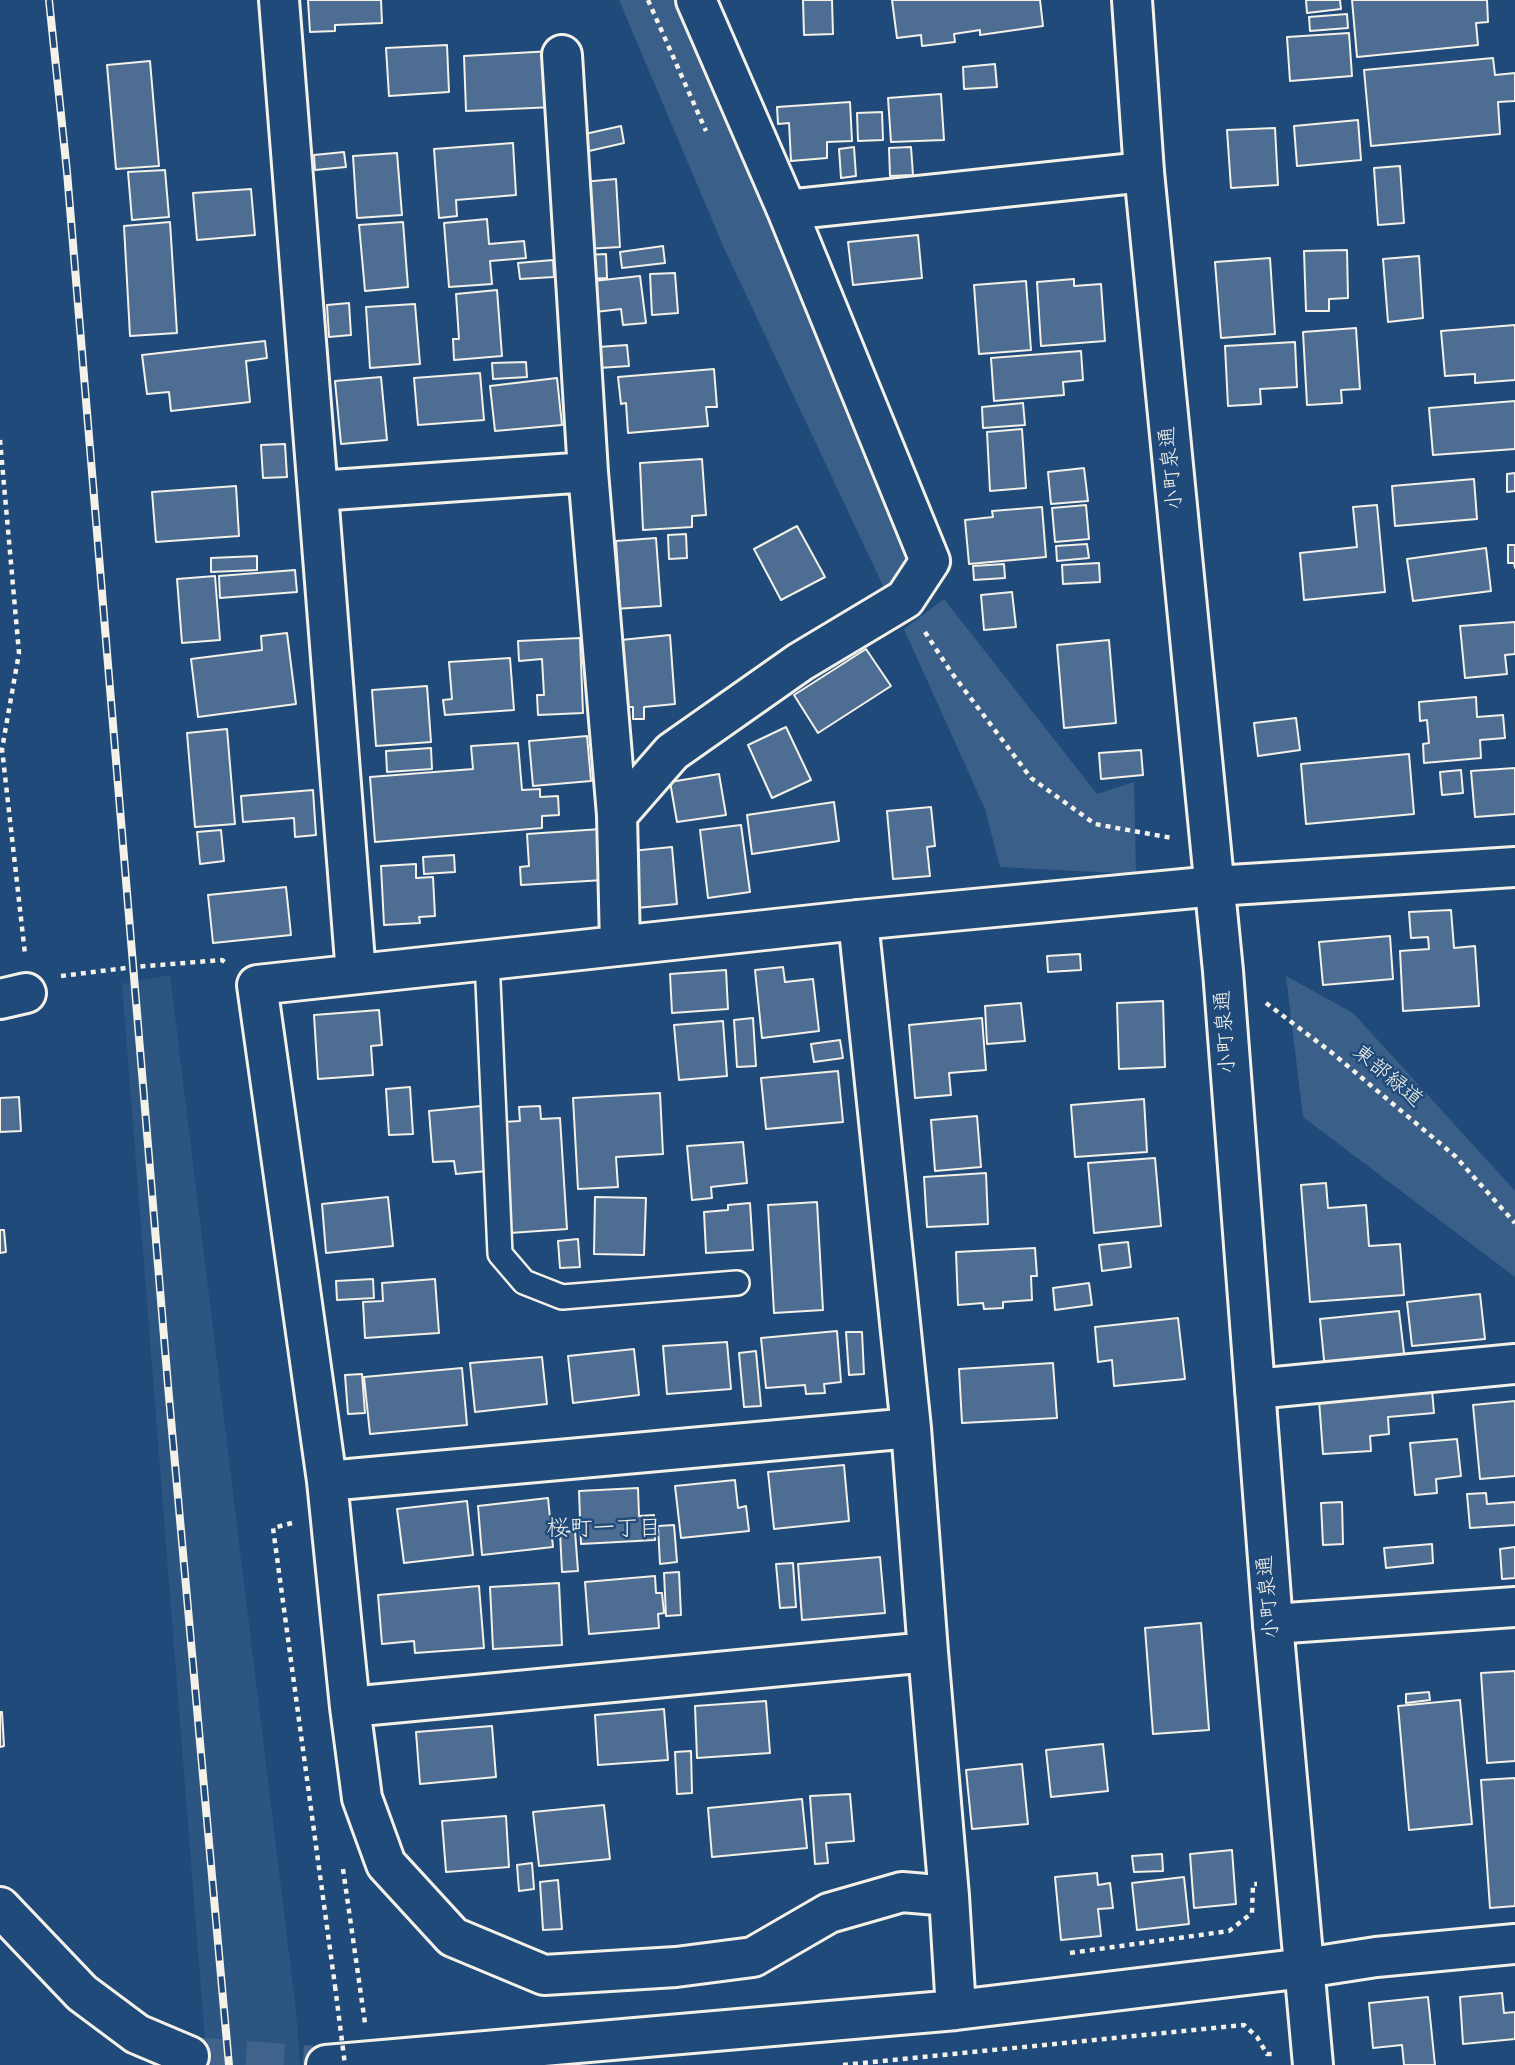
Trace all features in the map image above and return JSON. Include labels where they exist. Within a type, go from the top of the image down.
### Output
[{"type":"street","points":[[279,0],[356,974]]},
{"type":"street","points":[[617,815],[672,752],[800,662],[905,599],[930,561],[787,210],[696,0]]},
{"type":"street","name":"小町泉通","points":[[1132,0],[1144,172],[1216,886],[1273,1624],[1312,2057]]},
{"type":"street","points":[[562,55],[589,471],[617,815],[620,945]]},
{"type":"street","points":[[787,210],[1144,172]]},
{"type":"street","points":[[318,491],[589,471]]},
{"type":"street","points":[[949,1896],[902,1892],[829,1913],[753,1957],[676,1967],[544,1975],[453,1937],[386,1864],[362,1798],[327,1481],[257,985],[858,920],[1216,886],[1515,867]]},
{"type":"street","points":[[858,920],[911,1428],[956,2010]]},
{"type":"street","points":[[1255,1389],[1515,1364]]},
{"type":"street","points":[[327,1481],[911,1428]]},
{"type":"street","points":[[1273,1624],[1515,1607]]},
{"type":"street","points":[[350,1707],[928,1652]]},
{"type":"street","points":[[0,1907],[82,1993],[138,2034],[189,2056]]},
{"type":"street","points":[[326,2065],[956,2010],[1376,1957],[1515,1944]]},
{"type":"lane","points":[[486,960],[500,1254],[524,1282],[562,1297],[737,1283]]},
{"type":"path","points":[[0,440],[19,653],[2,749],[18,987],[49,977],[222,960],[257,985]]},
{"type":"path","name":"東部緑道","points":[[1223,971],[1331,1052],[1455,1156],[1515,1223]]},
{"type":"path","points":[[295,1536],[293,1522],[273,1528],[345,2065]]},
{"type":"path","points":[[342,1861],[365,2023]]},
{"type":"path","points":[[1064,1954],[1229,1931],[1252,1913],[1253,1884],[1296,1875]]},
{"type":"path","points":[[843,2065],[1244,2025],[1257,2037],[1266,2054],[1312,2057]]},
{"type":"shaded area","points":[[619,0],[685,0],[920,561],[886,592],[724,248]]},
{"type":"shaded area","points":[[944,599],[1097,794],[1134,782],[1136,874],[1000,867],[985,809],[904,629]]},
{"type":"shaded area","points":[[170,975],[296,2011],[300,2065],[207,2065],[122,984]]},
{"type":"shaded area","points":[[1286,976],[1353,1013],[1515,1191],[1515,1277],[1303,1117]]},
{"type":"building","points":[[308,0],[381,0],[382,23],[335,25],[335,31],[310,32]]},
{"type":"building","points":[[803,0],[832,0],[833,34],[804,35]]},
{"type":"building","points":[[892,0],[1040,0],[1043,26],[980,35],[980,30],[954,34],[955,42],[922,46],[921,35],[897,38]]},
{"type":"building","points":[[1306,0],[1340,0],[1341,9],[1307,13]]},
{"type":"building","points":[[1352,0],[1487,0],[1488,22],[1476,23],[1478,45],[1357,57]]},
{"type":"building","points":[[1347,14],[1348,28],[1310,31],[1309,17]]},
{"type":"building","points":[[1349,33],[1352,76],[1290,81],[1287,37]]},
{"type":"building","points":[[447,45],[449,92],[389,96],[386,48]]},
{"type":"building","points":[[552,51],[554,107],[466,111],[464,56]]},
{"type":"building","points":[[1493,58],[1495,75],[1515,73],[1515,101],[1498,102],[1500,134],[1371,146],[1364,70]]},
{"type":"building","points":[[150,61],[159,166],[116,169],[107,65]]},
{"type":"building","points":[[995,64],[997,87],[964,89],[963,67]]},
{"type":"building","points":[[941,94],[944,140],[891,142],[888,98]]},
{"type":"building","points":[[850,102],[852,141],[827,142],[827,158],[791,161],[789,123],[778,124],[777,107]]},
{"type":"building","points":[[882,112],[883,140],[858,141],[857,113]]},
{"type":"building","points":[[1358,120],[1361,160],[1297,166],[1294,126]]},
{"type":"building","points":[[621,126],[624,143],[589,151],[585,134]]},
{"type":"building","points":[[1275,128],[1278,185],[1231,188],[1227,130]]},
{"type":"building","points":[[513,143],[516,195],[456,200],[457,216],[439,218],[434,149]]},
{"type":"building","points":[[854,147],[856,176],[841,178],[839,149]]},
{"type":"building","points":[[911,147],[913,175],[890,176],[889,148]]},
{"type":"building","points":[[344,152],[346,167],[315,170],[314,155]]},
{"type":"building","points":[[397,153],[402,215],[357,218],[353,156]]},
{"type":"building","points":[[1400,166],[1404,223],[1378,225],[1374,168]]},
{"type":"building","points":[[165,170],[169,217],[132,220],[128,172]]},
{"type":"building","points":[[616,179],[620,247],[586,249],[582,182]]},
{"type":"building","points":[[251,189],[255,235],[197,240],[193,193]]},
{"type":"building","points":[[487,219],[489,244],[524,241],[526,258],[490,261],[492,284],[449,287],[444,223]]},
{"type":"building","points":[[170,222],[177,333],[130,336],[124,226]]},
{"type":"building","points":[[403,222],[408,287],[365,291],[359,225]]},
{"type":"building","points":[[918,235],[922,278],[853,285],[848,242]]},
{"type":"building","points":[[663,246],[665,263],[622,268],[620,252]]},
{"type":"building","points":[[1347,250],[1348,298],[1329,299],[1329,311],[1306,311],[1304,251]]},
{"type":"building","points":[[606,254],[607,278],[586,279],[585,255]]},
{"type":"building","points":[[1419,256],[1423,318],[1388,322],[1383,259]]},
{"type":"building","points":[[1270,258],[1275,334],[1221,338],[1215,262]]},
{"type":"building","points":[[553,260],[554,277],[520,279],[518,263]]},
{"type":"building","points":[[675,273],[678,313],[652,315],[650,274]]},
{"type":"building","points":[[640,276],[646,323],[623,325],[621,309],[587,313],[584,282]]},
{"type":"building","points":[[1074,279],[1074,286],[1101,284],[1105,341],[1041,346],[1037,282]]},
{"type":"building","points":[[1026,281],[1031,350],[979,354],[974,285]]},
{"type":"building","points":[[497,290],[502,356],[454,360],[453,339],[459,339],[456,294]]},
{"type":"building","points":[[349,303],[351,335],[329,337],[327,305]]},
{"type":"building","points":[[415,304],[420,364],[370,368],[366,307]]},
{"type":"building","points":[[1515,325],[1515,380],[1475,383],[1475,374],[1445,376],[1441,331]]},
{"type":"building","points":[[1356,328],[1360,389],[1341,390],[1342,403],[1307,405],[1303,332]]},
{"type":"building","points":[[265,341],[267,358],[246,361],[250,402],[171,411],[169,392],[147,394],[142,355]]},
{"type":"building","points":[[1295,342],[1297,387],[1260,389],[1261,404],[1228,406],[1225,346]]},
{"type":"building","points":[[627,345],[629,366],[599,368],[598,347]]},
{"type":"building","points":[[1081,351],[1083,380],[1063,382],[1064,395],[994,401],[991,358]]},
{"type":"building","points":[[526,362],[527,377],[493,379],[492,363]]},
{"type":"building","points":[[714,369],[717,407],[706,407],[708,426],[628,433],[626,403],[621,404],[618,377]]},
{"type":"building","points":[[480,373],[484,420],[418,425],[414,378]]},
{"type":"building","points":[[381,377],[387,440],[341,444],[335,381]]},
{"type":"building","points":[[557,378],[562,425],[495,431],[490,386]]},
{"type":"building","points":[[1515,401],[1515,449],[1433,455],[1429,408]]},
{"type":"building","points":[[1023,403],[1025,425],[983,428],[982,407]]},
{"type":"building","points":[[1022,429],[1026,488],[990,491],[987,432]]},
{"type":"building","points":[[285,444],[287,477],[263,478],[261,445]]},
{"type":"building","points":[[702,459],[706,515],[692,516],[692,527],[643,530],[640,463]]},
{"type":"building","points":[[1084,468],[1088,501],[1051,504],[1048,472]]},
{"type":"building","points":[[1515,473],[1515,491],[1507,492],[1507,474]]},
{"type":"building","points":[[1474,479],[1477,519],[1395,526],[1392,486]]},
{"type":"building","points":[[236,486],[239,536],[156,542],[152,492]]},
{"type":"building","points":[[1086,505],[1089,539],[1055,542],[1052,508]]},
{"type":"building","points":[[1377,505],[1385,592],[1304,600],[1300,553],[1357,547],[1353,507]]},
{"type":"building","points":[[1042,507],[1046,557],[969,564],[965,520],[993,517],[992,511]]},
{"type":"building","points":[[797,526],[825,577],[781,600],[754,549]]},
{"type":"building","points":[[686,534],[687,558],[669,559],[668,535]]},
{"type":"building","points":[[656,538],[661,606],[614,609],[612,587],[619,586],[616,541]]},
{"type":"building","points":[[1087,544],[1089,558],[1057,561],[1056,546]]},
{"type":"building","points":[[1508,545],[1515,545],[1515,568],[1514,563],[1508,563]]},
{"type":"building","points":[[1486,548],[1491,591],[1413,601],[1407,559]]},
{"type":"building","points":[[257,556],[257,570],[211,572],[211,558]]},
{"type":"building","points":[[1099,563],[1100,582],[1063,584],[1062,565]]},
{"type":"building","points":[[1004,564],[1005,578],[974,580],[973,566]]},
{"type":"building","points":[[295,570],[297,592],[220,598],[219,576]]},
{"type":"building","points":[[215,576],[220,640],[182,643],[177,579]]},
{"type":"building","points":[[1012,592],[1016,627],[984,630],[981,595]]},
{"type":"building","points":[[1515,622],[1515,654],[1505,655],[1507,674],[1465,678],[1460,626]]},
{"type":"building","points":[[287,633],[296,704],[198,717],[191,659],[262,650],[261,636]]},
{"type":"building","points":[[670,635],[675,704],[644,707],[644,719],[633,719],[633,707],[626,707],[621,640]]},
{"type":"building","points":[[580,638],[583,713],[538,715],[537,695],[544,695],[542,659],[519,661],[518,641]]},
{"type":"building","points":[[1109,640],[1116,723],[1064,728],[1057,645]]},
{"type":"building","points":[[866,649],[891,686],[818,733],[794,695]]},
{"type":"building","points":[[510,658],[514,710],[445,715],[443,700],[452,699],[449,662]]},
{"type":"building","points":[[427,686],[431,742],[376,746],[372,690]]},
{"type":"building","points":[[1476,697],[1477,717],[1503,715],[1505,738],[1480,740],[1481,758],[1424,763],[1423,744],[1429,743],[1427,720],[1420,721],[1419,702]]},
{"type":"building","points":[[1296,718],[1300,750],[1258,756],[1254,723]]},
{"type":"building","points":[[786,727],[811,780],[772,798],[748,745]]},
{"type":"building","points":[[227,729],[235,824],[195,827],[187,733]]},
{"type":"building","points":[[587,736],[591,781],[533,786],[529,741]]},
{"type":"building","points":[[518,743],[522,790],[540,789],[540,797],[558,796],[559,815],[542,816],[542,828],[375,842],[370,777],[473,769],[471,746]]},
{"type":"building","points":[[431,748],[432,769],[387,772],[386,751]]},
{"type":"building","points":[[1141,750],[1143,775],[1101,779],[1099,753]]},
{"type":"building","points":[[1409,754],[1414,814],[1306,824],[1301,764]]},
{"type":"building","points":[[1515,768],[1515,814],[1475,817],[1471,771]]},
{"type":"building","points":[[1461,770],[1463,793],[1442,795],[1440,772]]},
{"type":"building","points":[[719,774],[726,815],[677,822],[670,782]]},
{"type":"building","points":[[313,790],[316,835],[295,837],[294,818],[243,822],[241,796]]},
{"type":"building","points":[[834,802],[839,841],[752,854],[747,815]]},
{"type":"building","points":[[931,807],[935,846],[927,847],[930,876],[893,879],[887,811]]},
{"type":"building","points":[[741,825],[750,892],[708,898],[700,830]]},
{"type":"building","points":[[601,829],[604,880],[521,885],[520,867],[529,866],[527,834]]},
{"type":"building","points":[[221,830],[224,861],[200,864],[197,832]]},
{"type":"building","points":[[672,847],[677,904],[637,908],[631,851]]},
{"type":"building","points":[[454,855],[455,872],[424,874],[423,857]]},
{"type":"building","points":[[416,864],[416,878],[433,877],[435,916],[419,917],[420,923],[384,925],[381,866]]},
{"type":"building","points":[[286,887],[291,935],[213,943],[208,895]]},
{"type":"building","points":[[1451,910],[1454,948],[1475,946],[1479,1006],[1403,1011],[1400,951],[1429,949],[1428,937],[1411,938],[1409,912]]},
{"type":"building","points":[[1390,936],[1393,979],[1323,985],[1319,942]]},
{"type":"building","points":[[1080,954],[1081,970],[1048,972],[1047,956]]},
{"type":"building","points":[[783,967],[785,982],[813,979],[819,1031],[762,1038],[755,970]]},
{"type":"building","points":[[726,970],[728,1009],[672,1013],[670,974]]},
{"type":"building","points":[[1163,1001],[1165,1067],[1119,1069],[1117,1003]]},
{"type":"building","points":[[1021,1003],[1025,1041],[987,1044],[985,1006]]},
{"type":"building","points":[[379,1010],[382,1045],[371,1046],[373,1075],[318,1079],[314,1015]]},
{"type":"building","points":[[753,1018],[756,1066],[737,1067],[734,1020]]},
{"type":"building","points":[[982,1018],[986,1070],[949,1073],[951,1095],[915,1098],[909,1025]]},
{"type":"building","points":[[723,1021],[727,1076],[679,1080],[674,1025]]},
{"type":"building","points":[[840,1040],[843,1058],[814,1062],[811,1044]]},
{"type":"building","points":[[838,1071],[843,1122],[766,1129],[761,1078]]},
{"type":"building","points":[[410,1087],[413,1134],[389,1135],[386,1089]]},
{"type":"building","points":[[660,1093],[663,1154],[616,1157],[618,1187],[578,1189],[573,1098]]},
{"type":"building","points":[[19,1097],[21,1131],[0,1132],[0,1098]]},
{"type":"building","points":[[1144,1099],[1147,1152],[1075,1157],[1071,1105]]},
{"type":"building","points":[[481,1106],[487,1171],[456,1174],[454,1161],[433,1162],[429,1111]]},
{"type":"building","points":[[540,1106],[541,1119],[560,1118],[567,1229],[510,1233],[503,1122],[520,1121],[519,1107]]},
{"type":"building","points":[[977,1116],[981,1167],[935,1171],[931,1120]]},
{"type":"building","points":[[743,1142],[747,1183],[711,1187],[712,1198],[692,1200],[687,1146]]},
{"type":"building","points":[[1155,1158],[1161,1226],[1094,1233],[1088,1163]]},
{"type":"building","points":[[986,1173],[988,1224],[927,1227],[924,1177]]},
{"type":"building","points":[[1326,1183],[1328,1208],[1366,1205],[1369,1246],[1400,1244],[1404,1295],[1310,1302],[1301,1185]]},
{"type":"building","points":[[388,1197],[393,1246],[326,1253],[322,1204]]},
{"type":"building","points":[[595,1197],[646,1198],[644,1255],[594,1254]]},
{"type":"building","points":[[817,1202],[823,1310],[774,1313],[768,1205]]},
{"type":"building","points":[[750,1203],[753,1250],[706,1253],[704,1212],[728,1210],[728,1205]]},
{"type":"building","points":[[0,1230],[4,1230],[6,1252],[0,1253]]},
{"type":"building","points":[[578,1239],[580,1267],[560,1268],[558,1241]]},
{"type":"building","points":[[1128,1242],[1131,1267],[1102,1271],[1099,1245]]},
{"type":"building","points":[[1035,1248],[1037,1276],[1031,1276],[1032,1300],[1003,1302],[1003,1308],[984,1309],[983,1303],[958,1305],[956,1252]]},
{"type":"building","points":[[373,1279],[374,1298],[337,1300],[336,1281]]},
{"type":"building","points":[[435,1279],[439,1333],[365,1338],[363,1302],[383,1301],[382,1283]]},
{"type":"building","points":[[1089,1283],[1092,1305],[1055,1310],[1053,1288]]},
{"type":"building","points":[[1480,1294],[1485,1339],[1412,1346],[1407,1302]]},
{"type":"building","points":[[1399,1311],[1405,1361],[1325,1370],[1320,1319]]},
{"type":"building","points":[[1178,1318],[1185,1379],[1114,1386],[1112,1360],[1098,1362],[1095,1327]]},
{"type":"building","points":[[837,1331],[841,1382],[824,1384],[825,1393],[806,1394],[805,1385],[766,1388],[761,1338]]},
{"type":"building","points":[[846,1332],[862,1332],[864,1374],[849,1375]]},
{"type":"building","points":[[727,1342],[731,1389],[667,1394],[663,1346]]},
{"type":"building","points":[[634,1349],[639,1395],[573,1403],[568,1356]]},
{"type":"building","points":[[756,1351],[761,1406],[744,1407],[739,1353]]},
{"type":"building","points":[[542,1357],[547,1404],[475,1412],[470,1363]]},
{"type":"building","points":[[1053,1363],[1057,1418],[962,1423],[959,1369]]},
{"type":"building","points":[[462,1368],[467,1425],[370,1434],[364,1377]]},
{"type":"building","points":[[362,1374],[365,1413],[348,1414],[345,1375]]},
{"type":"building","points":[[1432,1390],[1434,1413],[1388,1417],[1389,1434],[1370,1436],[1371,1451],[1323,1454],[1319,1400]]},
{"type":"building","points":[[1515,1401],[1515,1476],[1480,1479],[1473,1405]]},
{"type":"building","points":[[1457,1439],[1461,1476],[1436,1479],[1437,1493],[1415,1495],[1410,1443]]},
{"type":"building","points":[[844,1465],[849,1521],[774,1529],[768,1472]]},
{"type":"building","points":[[735,1480],[738,1508],[746,1506],[749,1531],[681,1538],[675,1486]]},
{"type":"building","points":[[638,1488],[639,1516],[654,1515],[655,1540],[581,1544],[579,1491]]},
{"type":"building","points":[[1486,1493],[1487,1504],[1515,1502],[1515,1525],[1470,1528],[1467,1494]]},
{"type":"building","points":[[548,1498],[553,1547],[482,1555],[478,1506]]},
{"type":"building","points":[[467,1501],[473,1555],[404,1563],[397,1509]]},
{"type":"building","points":[[1342,1502],[1343,1544],[1323,1545],[1321,1503]]},
{"type":"building","points":[[674,1525],[677,1562],[660,1564],[658,1526]]},
{"type":"building","points":[[575,1531],[578,1571],[562,1572],[560,1532]]},
{"type":"building","points":[[1432,1544],[1433,1563],[1386,1568],[1384,1548]]},
{"type":"building","points":[[1515,1547],[1515,1578],[1502,1579],[1500,1549]]},
{"type":"building","points":[[880,1557],[885,1613],[802,1620],[798,1564]]},
{"type":"building","points":[[793,1563],[796,1607],[780,1608],[776,1564]]},
{"type":"building","points":[[679,1572],[681,1615],[666,1616],[664,1573]]},
{"type":"building","points":[[655,1576],[656,1593],[662,1593],[664,1613],[658,1614],[659,1628],[589,1634],[585,1582]]},
{"type":"building","points":[[559,1583],[562,1645],[493,1649],[490,1587]]},
{"type":"building","points":[[479,1586],[484,1648],[415,1653],[414,1641],[382,1644],[378,1595]]},
{"type":"building","points":[[1201,1623],[1209,1730],[1153,1734],[1145,1628]]},
{"type":"building","points":[[1515,1671],[1515,1761],[1487,1763],[1481,1673]]},
{"type":"building","points":[[1429,1692],[1430,1700],[1406,1703],[1406,1694]]},
{"type":"building","points":[[1460,1700],[1472,1824],[1409,1830],[1398,1706]]},
{"type":"building","points":[[766,1701],[770,1753],[697,1758],[695,1706]]},
{"type":"building","points":[[664,1709],[668,1760],[598,1765],[595,1715]]},
{"type":"building","points":[[0,1712],[4,1746],[0,1747]]},
{"type":"building","points":[[492,1726],[496,1777],[420,1784],[416,1732]]},
{"type":"building","points":[[1103,1744],[1108,1791],[1051,1797],[1046,1750]]},
{"type":"building","points":[[691,1751],[692,1793],[677,1794],[675,1752]]},
{"type":"building","points":[[1022,1764],[1028,1824],[972,1829],[966,1770]]},
{"type":"building","points":[[1515,1778],[1515,1906],[1490,1908],[1481,1780]]},
{"type":"building","points":[[850,1794],[854,1841],[826,1843],[828,1863],[815,1864],[810,1796]]},
{"type":"building","points":[[802,1799],[807,1848],[712,1857],[708,1808]]},
{"type":"building","points":[[604,1805],[610,1859],[539,1866],[533,1812]]},
{"type":"building","points":[[506,1816],[509,1867],[446,1872],[442,1821]]},
{"type":"building","points":[[1232,1850],[1236,1904],[1194,1908],[1190,1854]]},
{"type":"building","points":[[1162,1854],[1163,1871],[1134,1872],[1132,1856]]},
{"type":"building","points":[[532,1863],[534,1889],[519,1891],[517,1865]]},
{"type":"building","points":[[1097,1873],[1098,1885],[1110,1883],[1113,1908],[1098,1909],[1101,1936],[1061,1940],[1055,1877]]},
{"type":"building","points":[[1184,1877],[1189,1924],[1137,1930],[1132,1883]]},
{"type":"building","points":[[558,1880],[562,1929],[543,1930],[540,1882]]},
{"type":"building","points":[[1502,1993],[1504,2013],[1515,2012],[1515,2039],[1463,2044],[1460,1997]]},
{"type":"building","points":[[1428,1997],[1435,2065],[1404,2065],[1402,2045],[1373,2048],[1369,2003]]},
{"type":"tunnel","points":[[189,2056],[318,2065]]},
{"type":"railway","points":[[49,0],[67,172],[169,1397],[229,2065]]},
{"type":"district","name":"桜町一丁目","points":[[604,1531]]}]
